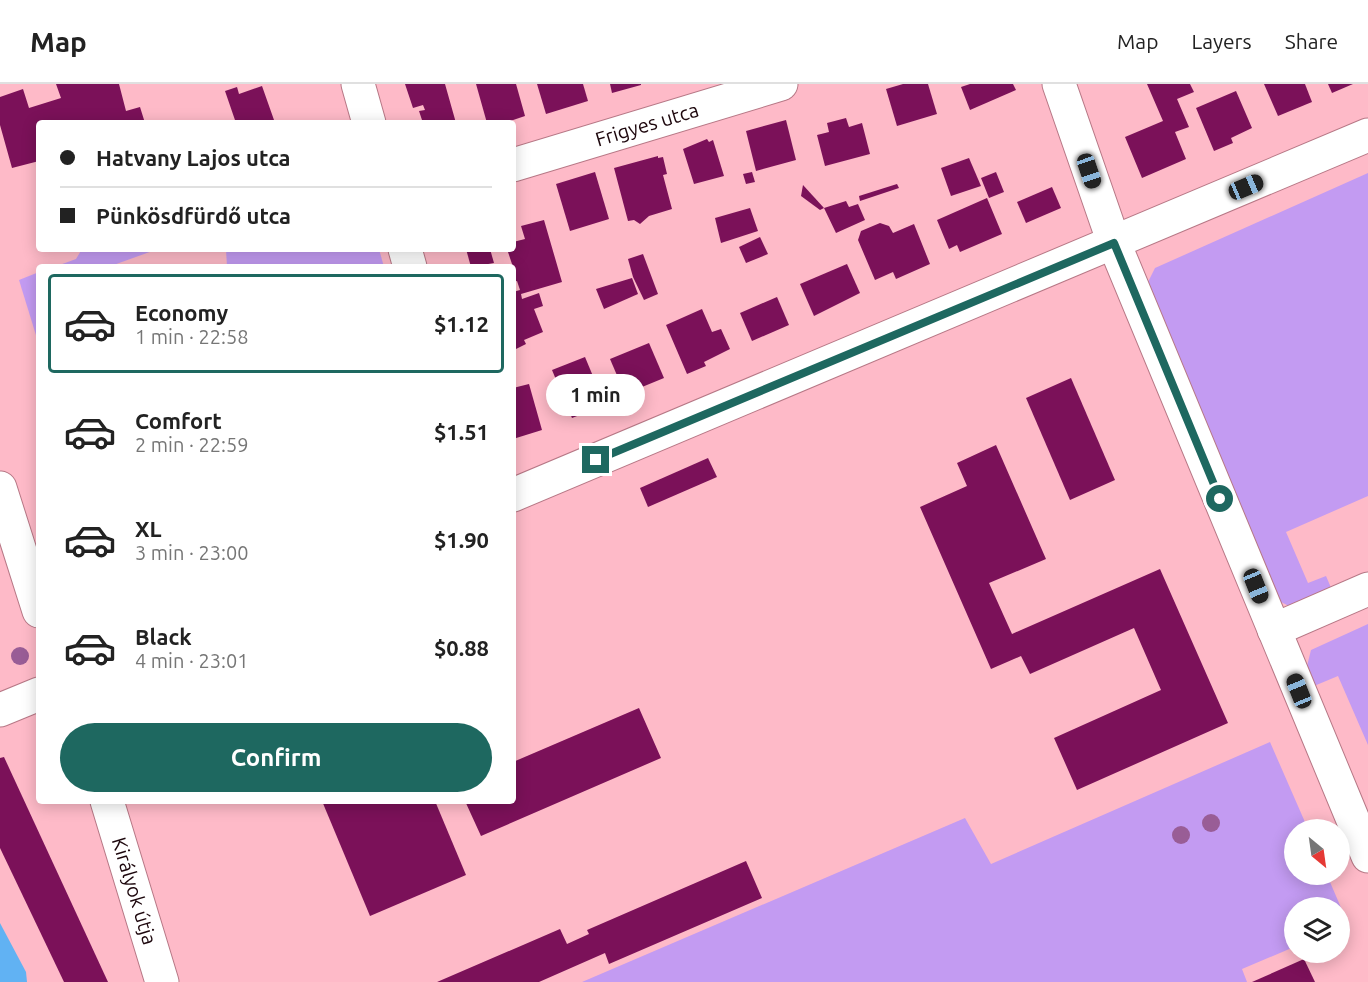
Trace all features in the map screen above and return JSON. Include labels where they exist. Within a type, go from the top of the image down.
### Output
[{"type":"street","points":[[358,84],[368,120]]},
{"type":"street","name":"Frigyes utca","points":[[516,164],[781,84]]},
{"type":"street","points":[[1059,84],[1114,243],[1368,856]]},
{"type":"street","points":[[516,494],[807,385],[1114,243],[1368,135]]},
{"type":"street","points":[[0,488],[36,602]]},
{"type":"street","points":[[1274,630],[1368,590]]},
{"type":"street","points":[[0,710],[36,695]]},
{"type":"street","name":"Királyok útja","points":[[108,804],[162,982]]},
{"type":"shaded area","points":[[1368,173],[1368,496],[1286,532],[1308,583],[1326,576],[1332,590],[1295,609],[1271,597],[1144,290],[1155,268]]},
{"type":"shaded area","points":[[80,252],[150,252],[116,264],[62,264],[76,259]]},
{"type":"shaded area","points":[[226,252],[380,252],[383,264],[227,264]]},
{"type":"shaded area","points":[[36,273],[36,335],[19,280]]},
{"type":"shaded area","points":[[1368,624],[1368,745],[1338,676],[1314,686],[1307,666],[1311,650]]},
{"type":"shaded area","points":[[1270,742],[1304,819],[1284,819],[1284,885],[1331,885],[1336,897],[1284,897],[1284,951],[1242,969],[1247,982],[582,982],[965,818],[991,864]]},
{"type":"water","points":[[0,923],[26,972],[27,982],[0,982]]},
{"type":"building","points":[[56,84],[119,84],[126,111],[140,107],[144,120],[36,120],[36,162],[12,168],[0,125],[0,97],[23,89],[29,108],[61,98]]},
{"type":"building","points":[[405,84],[445,84],[455,120],[422,120],[419,111],[425,110],[423,105],[413,108]]},
{"type":"building","points":[[476,84],[516,84],[525,116],[513,120],[486,120]]},
{"type":"building","points":[[537,84],[583,84],[588,101],[546,114]]},
{"type":"building","points":[[610,84],[641,84],[641,85],[612,93]]},
{"type":"building","points":[[903,84],[928,84],[937,114],[897,126],[886,89]]},
{"type":"building","points":[[970,84],[1013,84],[1016,90],[970,110],[961,87]]},
{"type":"building","points":[[1147,84],[1190,84],[1194,92],[1177,99],[1189,127],[1175,132],[1186,159],[1142,178],[1125,137],[1163,121]]},
{"type":"building","points":[[1264,84],[1305,84],[1312,102],[1278,116]]},
{"type":"building","points":[[1328,84],[1353,84],[1332,93]]},
{"type":"building","points":[[262,86],[274,120],[235,120],[225,91],[237,87],[239,94]]},
{"type":"building","points":[[1236,91],[1252,128],[1231,138],[1233,143],[1214,151],[1196,108]]},
{"type":"building","points":[[846,118],[849,127],[862,123],[870,154],[825,166],[817,135],[829,132],[827,123]]},
{"type":"building","points":[[786,120],[796,160],[756,171],[746,131]]},
{"type":"building","points":[[707,139],[709,142],[713,140],[724,176],[694,184],[683,149]]},
{"type":"building","points":[[658,156],[658,158],[663,157],[667,174],[663,175],[672,209],[649,216],[640,224],[634,220],[628,221],[614,168]]},
{"type":"building","points":[[969,158],[981,186],[951,196],[941,168]]},
{"type":"building","points":[[595,172],[609,219],[570,231],[556,184]]},
{"type":"building","points":[[752,172],[755,182],[746,184],[743,174]]},
{"type":"building","points":[[996,172],[1004,192],[989,198],[981,178]]},
{"type":"building","points":[[897,184],[899,188],[860,201],[859,196]]},
{"type":"building","points":[[803,185],[824,208],[820,210],[801,196]]},
{"type":"building","points":[[1052,187],[1061,208],[1026,223],[1017,202]]},
{"type":"building","points":[[987,198],[1002,234],[960,252],[957,245],[949,249],[937,220]]},
{"type":"building","points":[[846,201],[849,207],[858,204],[865,220],[836,233],[824,208]]},
{"type":"building","points":[[750,208],[758,231],[721,243],[715,218]]},
{"type":"building","points":[[544,220],[562,282],[521,294],[522,299],[539,293],[543,306],[534,309],[543,332],[524,340],[526,344],[516,349],[516,291],[520,290],[516,281],[516,264],[512,264],[508,252],[516,252],[516,241],[525,239],[521,226]]},
{"type":"building","points":[[880,223],[889,226],[893,233],[914,224],[930,264],[896,279],[893,272],[875,280],[858,240],[861,231]]},
{"type":"building","points":[[760,237],[768,254],[746,263],[739,247]]},
{"type":"building","points":[[467,252],[491,252],[494,263],[470,264]]},
{"type":"building","points":[[643,254],[658,294],[644,300],[633,277],[628,259]]},
{"type":"building","points":[[847,264],[860,293],[814,316],[800,284]]},
{"type":"building","points":[[632,278],[638,294],[604,309],[596,289]]},
{"type":"building","points":[[777,297],[789,325],[752,341],[740,313]]},
{"type":"building","points":[[702,309],[712,332],[721,329],[730,349],[704,362],[706,366],[687,374],[666,325]]},
{"type":"building","points":[[649,343],[664,378],[625,394],[610,359]]},
{"type":"building","points":[[585,357],[605,405],[572,418],[552,370]]},
{"type":"building","points":[[1071,378],[1115,480],[1070,500],[1026,398]]},
{"type":"building","points":[[529,384],[542,430],[516,438],[516,387]]},
{"type":"building","points":[[996,445],[1046,559],[989,583],[1012,634],[1160,569],[1228,723],[1077,790],[1054,738],[1161,690],[1134,628],[1030,674],[1021,656],[991,669],[920,507],[967,486],[957,463]]},
{"type":"building","points":[[708,458],[717,477],[648,507],[640,488]]},
{"type":"building","points":[[639,708],[661,758],[481,836],[466,804],[516,804],[516,761]]},
{"type":"building","points":[[4,757],[108,982],[64,982],[0,848],[0,758]]},
{"type":"building","points":[[323,804],[436,804],[466,875],[370,916]]},
{"type":"building","points":[[746,861],[762,898],[609,964],[605,953],[539,982],[437,982],[560,929],[567,944],[589,934],[587,930]]},
{"type":"building","points":[[1295,963],[1306,963],[1315,982],[1252,982]]},
{"type":"route","points":[[596,460],[1114,243],[1220,499]]}]
